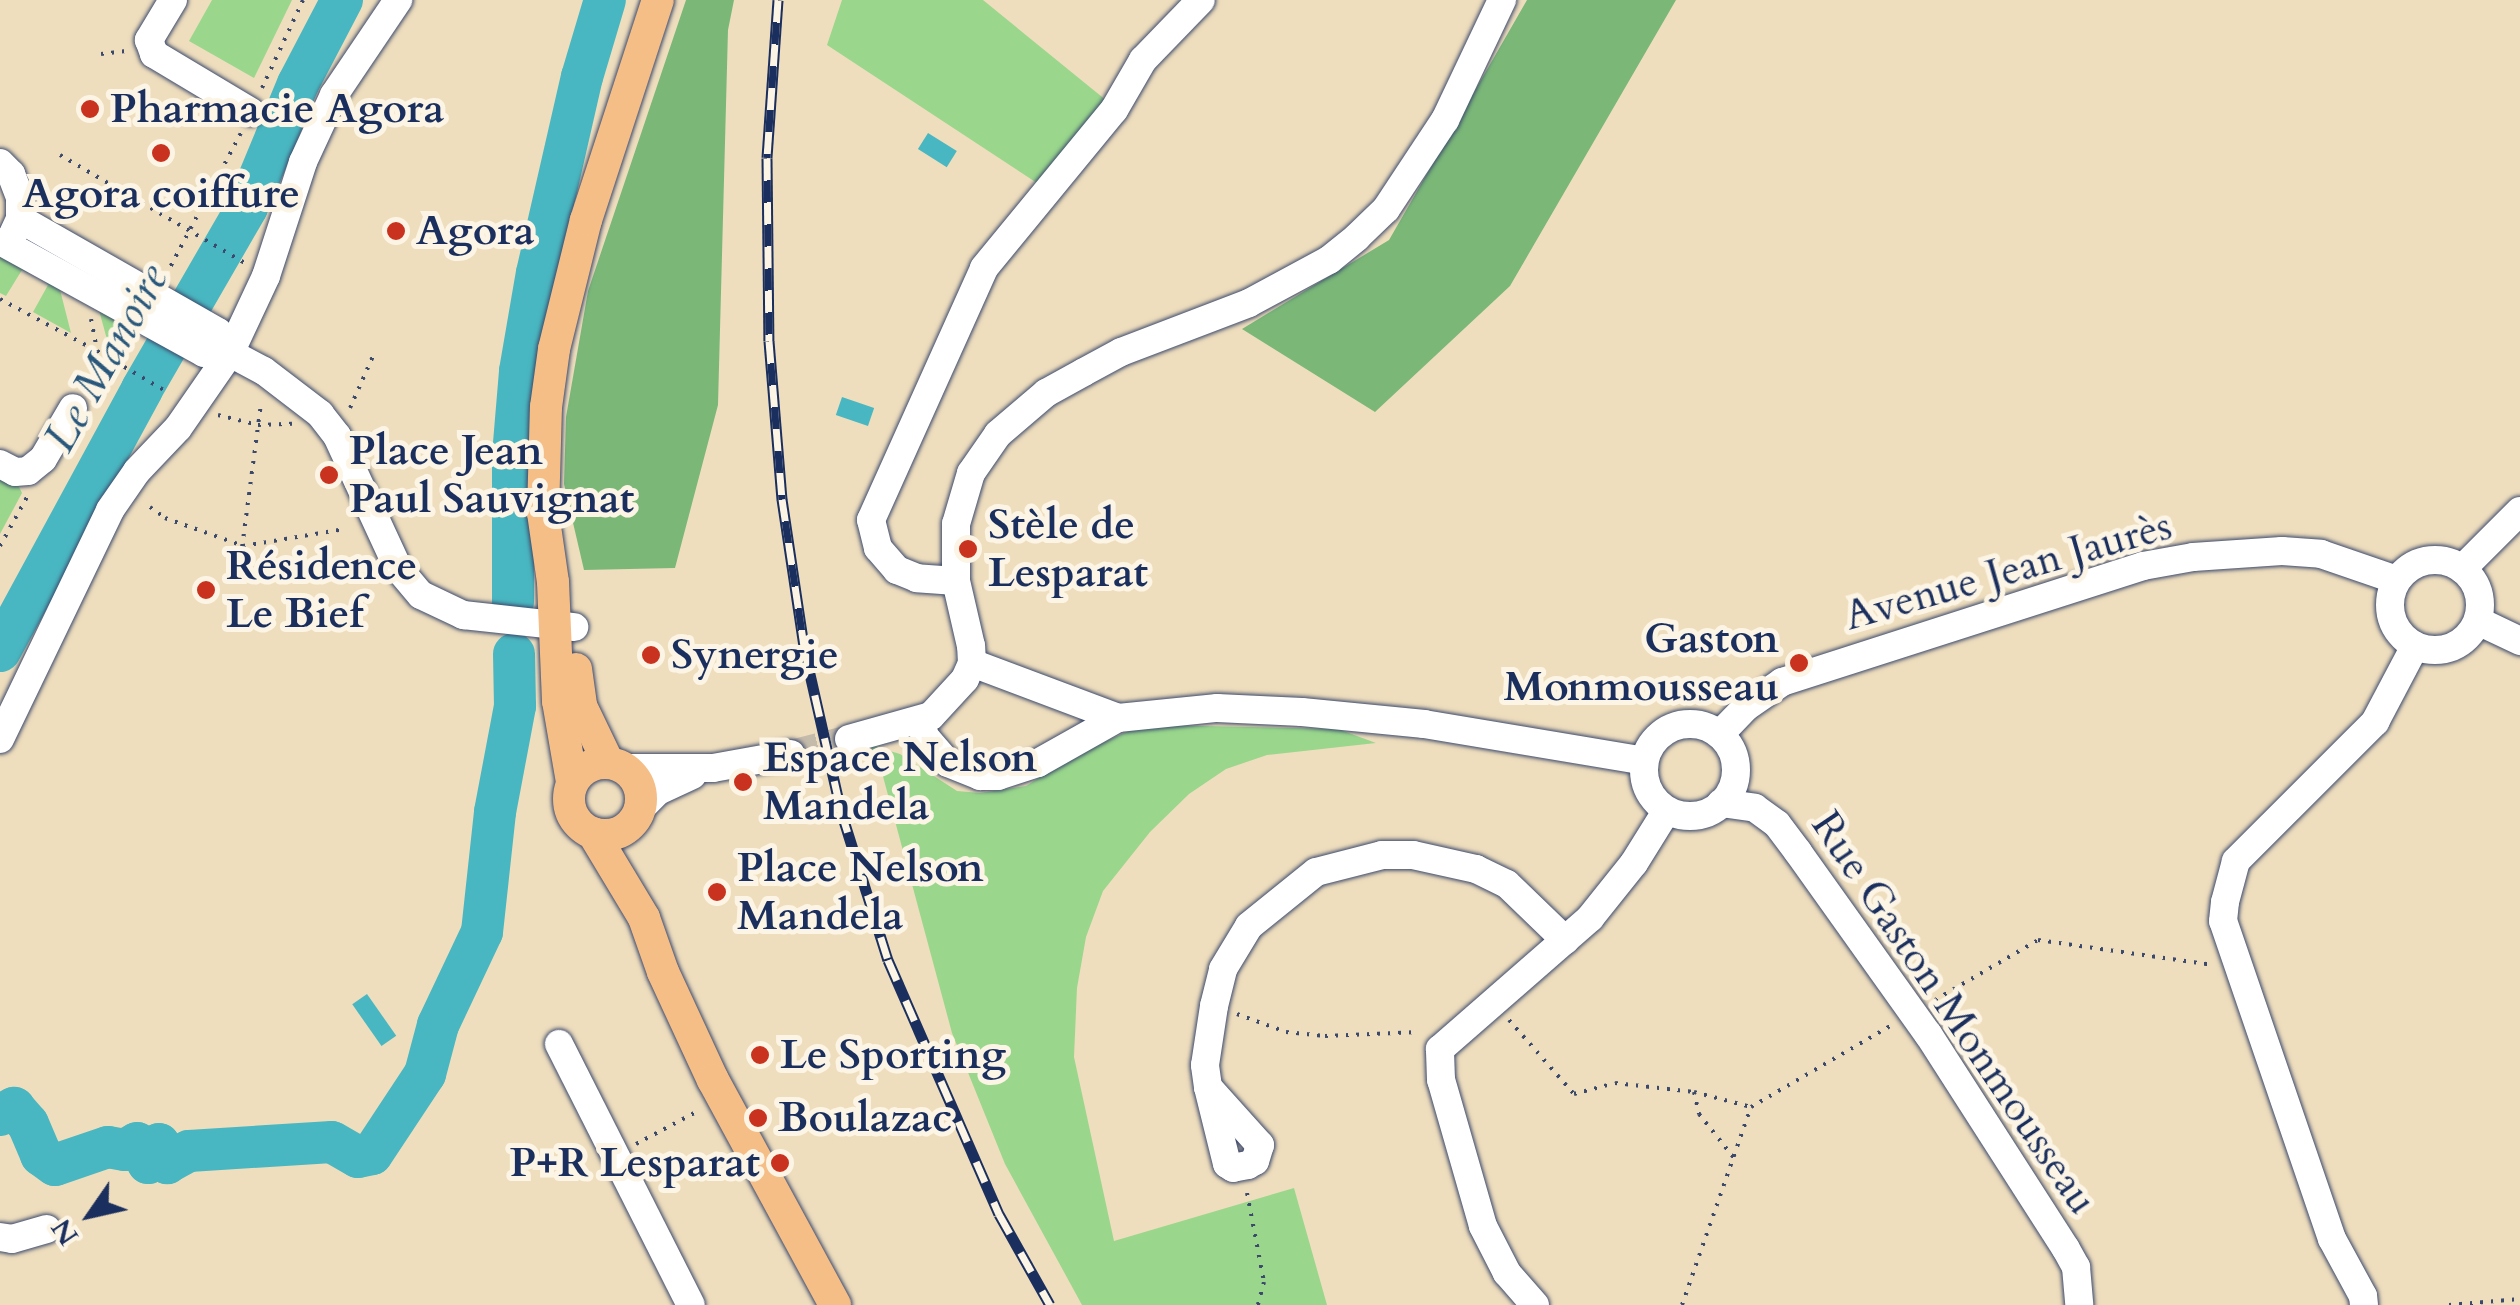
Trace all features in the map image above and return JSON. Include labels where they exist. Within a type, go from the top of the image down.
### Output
[{"type":"main road","points":[[572,782],[558,701],[571,574],[544,468],[546,406],[564,300],[658,0]]},
{"type":"main road","points":[[564,626],[581,706],[616,765],[638,786],[635,868],[644,918],[662,972],[713,1080],[835,1305]]},
{"type":"main road","points":[[616,765],[587,767],[572,782],[568,794],[574,818],[592,833],[644,918]]},
{"type":"main road","points":[[592,833],[626,828],[639,810]]},
{"type":"street","points":[[172,0],[150,40],[154,54],[250,112]]},
{"type":"street","points":[[0,739],[110,510],[137,470],[192,409],[230,353],[266,276],[303,162],[334,95],[398,0]]},
{"type":"street","points":[[956,581],[916,578],[897,570],[878,548],[871,520],[984,268],[1114,110],[1143,60],[1201,0]]},
{"type":"street","points":[[849,739],[919,722],[956,693],[972,663],[956,581],[956,524],[972,473],[998,434],[1046,393],[1084,372],[1264,295],[1328,260],[1358,237],[1386,209],[1444,120],[1502,0]]},
{"type":"street","points":[[0,163],[11,174],[20,198],[20,219],[14,232],[1,242],[155,307]]},
{"type":"street","points":[[20,219],[198,336],[204,353],[230,353],[302,398],[332,428],[398,568],[420,594],[463,615],[564,626]]},
{"type":"street","points":[[0,464],[14,472],[28,470],[43,459],[73,408]]},
{"type":"street","points":[[2462,570],[2520,512]]},
{"type":"street","name":"Avenue Jean Jaurès","points":[[1720,734],[1746,707],[1782,682],[2143,566],[2193,557],[2282,550],[2321,554],[2398,580]]},
{"type":"street","points":[[2443,561],[2462,570],[2480,598],[2478,621],[2452,647],[2440,650],[2415,646],[2402,637],[2390,610],[2398,580],[2422,562],[2443,561]]},
{"type":"street","points":[[2478,621],[2520,641]]},
{"type":"street","points":[[2364,1305],[2325,1221],[2223,920],[2224,902],[2236,861],[2375,722],[2415,646]]},
{"type":"street","points":[[972,663],[987,665],[1067,702],[1118,718],[1217,708],[1302,712],[1424,724],[1644,760]]},
{"type":"street","points":[[919,722],[948,763],[980,776],[998,776],[1038,764],[1118,718]]},
{"type":"street","points":[[1681,724],[1708,727],[1720,734],[1730,746],[1736,776],[1722,804],[1696,816],[1668,810],[1648,789],[1644,760],[1657,736],[1681,724]]},
{"type":"street","points":[[616,765],[712,768],[791,754]]},
{"type":"street","points":[[639,810],[658,791],[712,768]]},
{"type":"street","name":"Rue Gaston Monmousseau","points":[[1722,804],[1755,808],[1778,824],[1928,1034],[2076,1266],[2079,1305]]},
{"type":"street","points":[[1536,1305],[1507,1273],[1483,1226],[1438,1060],[1446,1041],[1590,918],[1634,863],[1668,810]]},
{"type":"street","points":[[1241,1168],[1255,1160],[1260,1146],[1208,1087],[1205,1065],[1214,1006],[1223,969],[1249,926],[1303,881],[1349,861],[1413,855],[1476,869],[1507,884],[1565,940]]},
{"type":"street","points":[[559,1044],[691,1305]]},
{"type":"street","points":[[0,1237],[12,1240],[47,1228]]},
{"type":"path","points":[[155,307],[303,0]]},
{"type":"path","points":[[60,155],[238,259]]},
{"type":"path","points":[[0,298],[164,390]]},
{"type":"path","points":[[90,314],[97,351]]},
{"type":"path","points":[[344,422],[372,356]]},
{"type":"path","points":[[238,578],[263,396]]},
{"type":"path","points":[[192,409],[258,425],[295,422]]},
{"type":"path","points":[[150,507],[165,518],[243,546],[344,530]]},
{"type":"path","points":[[1492,1001],[1574,1094],[1615,1083],[1694,1092],[1751,1107]]},
{"type":"path","points":[[1214,1006],[1286,1032],[1325,1036],[1433,1032],[1446,1041]]},
{"type":"path","points":[[615,1157],[699,1111],[702,1087],[713,1080]]},
{"type":"path","points":[[1694,1092],[1699,1114],[1734,1158]]},
{"type":"path","points":[[1241,1168],[1261,1255],[1264,1282],[1258,1305]]},
{"type":"path","points":[[2449,1305],[2520,1299]]},
{"type":"green space","points":[[212,0],[292,0],[254,78],[189,41]]},
{"type":"green space","points":[[686,0],[734,0],[728,30],[718,405],[675,568],[584,570],[564,484],[566,417],[588,291]]},
{"type":"green space","points":[[842,0],[983,0],[1107,101],[1037,183],[827,45]]},
{"type":"green space","points":[[1527,0],[1676,0],[1510,286],[1375,412],[1242,329],[1389,240]]},
{"type":"green space","points":[[7,255],[33,265],[28,273],[22,270],[6,296],[0,293],[0,257]]},
{"type":"green space","points":[[57,278],[71,333],[33,312],[48,285],[44,280]]},
{"type":"green space","points":[[97,303],[130,322],[119,341],[108,343]]},
{"type":"green space","points":[[0,478],[18,485],[22,493],[0,534]]},
{"type":"green space","points":[[1137,727],[1338,729],[1376,743],[1267,755],[1226,769],[1189,794],[1150,832],[1103,891],[1086,937],[1077,988],[1074,1057],[1114,1241],[1294,1188],[1327,1305],[1082,1305],[1005,1164],[952,1033],[881,769],[870,745],[900,754],[957,791],[980,793],[1026,786],[1074,756]]},
{"type":"water","points":[[928,133],[957,151],[947,167],[918,149]]},
{"type":"water","points":[[842,397],[874,408],[868,426],[836,415]]},
{"type":"water","points":[[367,994],[396,1036],[382,1046],[352,1004]]},
{"type":"waterway","name":"Le Manoire","points":[[0,651],[142,389],[247,207],[298,84],[342,0]]},
{"type":"waterway","points":[[513,602],[513,455],[520,371],[537,273],[582,77],[605,0]]},
{"type":"waterway","points":[[0,1115],[14,1108],[28,1124],[41,1155],[55,1165],[108,1147],[125,1150],[137,1143],[148,1163],[159,1144],[167,1163],[189,1151],[332,1142],[358,1157],[372,1154],[425,1074],[438,1025],[482,932],[495,812],[515,706],[514,654]]},
{"type":"tunnel","points":[[791,754],[849,739]]},
{"type":"railway","points":[[778,0],[767,158],[769,341],[782,499],[805,652],[841,811],[888,960],[999,1214],[1050,1305]]},
{"type":"place","name":"Pharmacie Agora","points":[[90,109]]},
{"type":"place","name":"Agora coiffure","points":[[161,153]]},
{"type":"place","name":"Agora","points":[[396,231]]},
{"type":"place","name":"Place Jean Paul Sauvignat","points":[[329,475]]},
{"type":"place","name":"Stèle de Lesparat","points":[[968,549]]},
{"type":"place","name":"Résidence Le Bief","points":[[206,590]]},
{"type":"place","name":"Synergie","points":[[651,655]]},
{"type":"place","name":"Gaston Monmousseau","points":[[1799,663]]},
{"type":"place","name":"Espace Nelson Mandela","points":[[743,782]]},
{"type":"place","name":"Place Nelson Mandela","points":[[717,892]]},
{"type":"place","name":"Le Sporting","points":[[760,1055]]},
{"type":"place","name":"Boulazac","points":[[758,1118]]},
{"type":"place","name":"P+R Lesparat","points":[[780,1163]]}]
